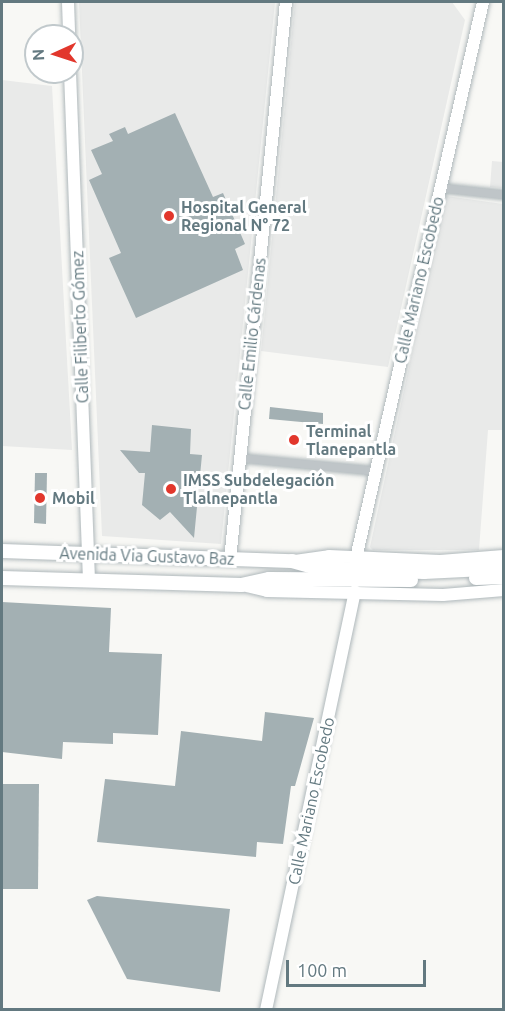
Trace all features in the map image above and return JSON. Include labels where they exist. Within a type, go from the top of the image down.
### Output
[{"type":"main road","name":"Avenida Via Gustavo Baz","points":[[2,551],[292,561],[343,574],[504,577]]},
{"type":"main road","name":"Avenida Via Gustavo Baz","points":[[2,578],[240,585],[269,579],[343,574],[504,568]]},
{"type":"street","points":[[68,2],[69,24]]},
{"type":"street","name":"Calle Emilio Cárdenas","points":[[230,560],[286,2]]},
{"type":"street","name":"Calle Mariano Escobedo","points":[[356,558],[483,2]]},
{"type":"street","name":"Calle Filiberto Gómez","points":[[70,84],[89,581]]},
{"type":"street","points":[[440,188],[504,195]]},
{"type":"street","points":[[239,458],[375,471]]},
{"type":"street","name":"Avenida Via Gustavo Baz","points":[[292,561],[356,558],[440,561],[504,556]]},
{"type":"street","name":"Avenida Via Gustavo Baz","points":[[240,585],[267,591],[443,594],[504,590]]},
{"type":"street","name":"Calle Mariano Escobedo","points":[[266,1010],[356,591]]},
{"type":"shaded area","points":[[79,2],[275,2],[221,544],[102,536],[83,84],[84,24],[80,24]]},
{"type":"shaded area","points":[[295,2],[452,2],[465,20],[388,367],[261,351]]},
{"type":"shaded area","points":[[2,80],[52,86],[72,450],[2,446]]},
{"type":"shaded area","points":[[492,161],[503,162],[503,188],[490,187]]},
{"type":"shaded area","points":[[446,196],[503,204],[503,430],[488,430],[479,550],[373,550],[370,547]]},
{"type":"building","name":"Hospital General Regional N° 72","points":[[175,113],[213,197],[223,193],[245,244],[235,249],[243,270],[136,318],[109,258],[121,253],[89,180],[102,174],[91,150],[113,141],[109,134],[125,127],[128,134]]},
{"type":"building","points":[[270,407],[323,413],[323,424],[269,419]]},
{"type":"building","name":"IMSS Subdelegación Tlalnepantla","points":[[152,425],[191,429],[190,454],[202,455],[194,538],[170,512],[160,520],[142,505],[145,473],[139,473],[120,450],[150,452]]},
{"type":"building","name":"Mobil","points":[[35,473],[47,473],[46,524],[34,523]]},
{"type":"building","points":[[2,602],[111,608],[109,652],[162,654],[158,735],[113,733],[113,744],[63,742],[62,759],[2,752]]},
{"type":"building","points":[[265,712],[314,718],[295,786],[291,786],[283,844],[257,842],[256,857],[97,842],[105,779],[175,786],[181,731],[262,741]]},
{"type":"building","points":[[2,784],[39,784],[38,889],[2,889]]},
{"type":"building","points":[[97,896],[230,909],[220,992],[127,979],[87,900]]},
{"type":"place","name":"Hospital General Regional N° 72","points":[[169,216]]},
{"type":"place","name":"Terminal Tlanepantla","points":[[294,440]]},
{"type":"place","name":"IMSS Subdelegación Tlalnepantla","points":[[171,489]]},
{"type":"place","name":"Mobil","points":[[40,498]]}]
